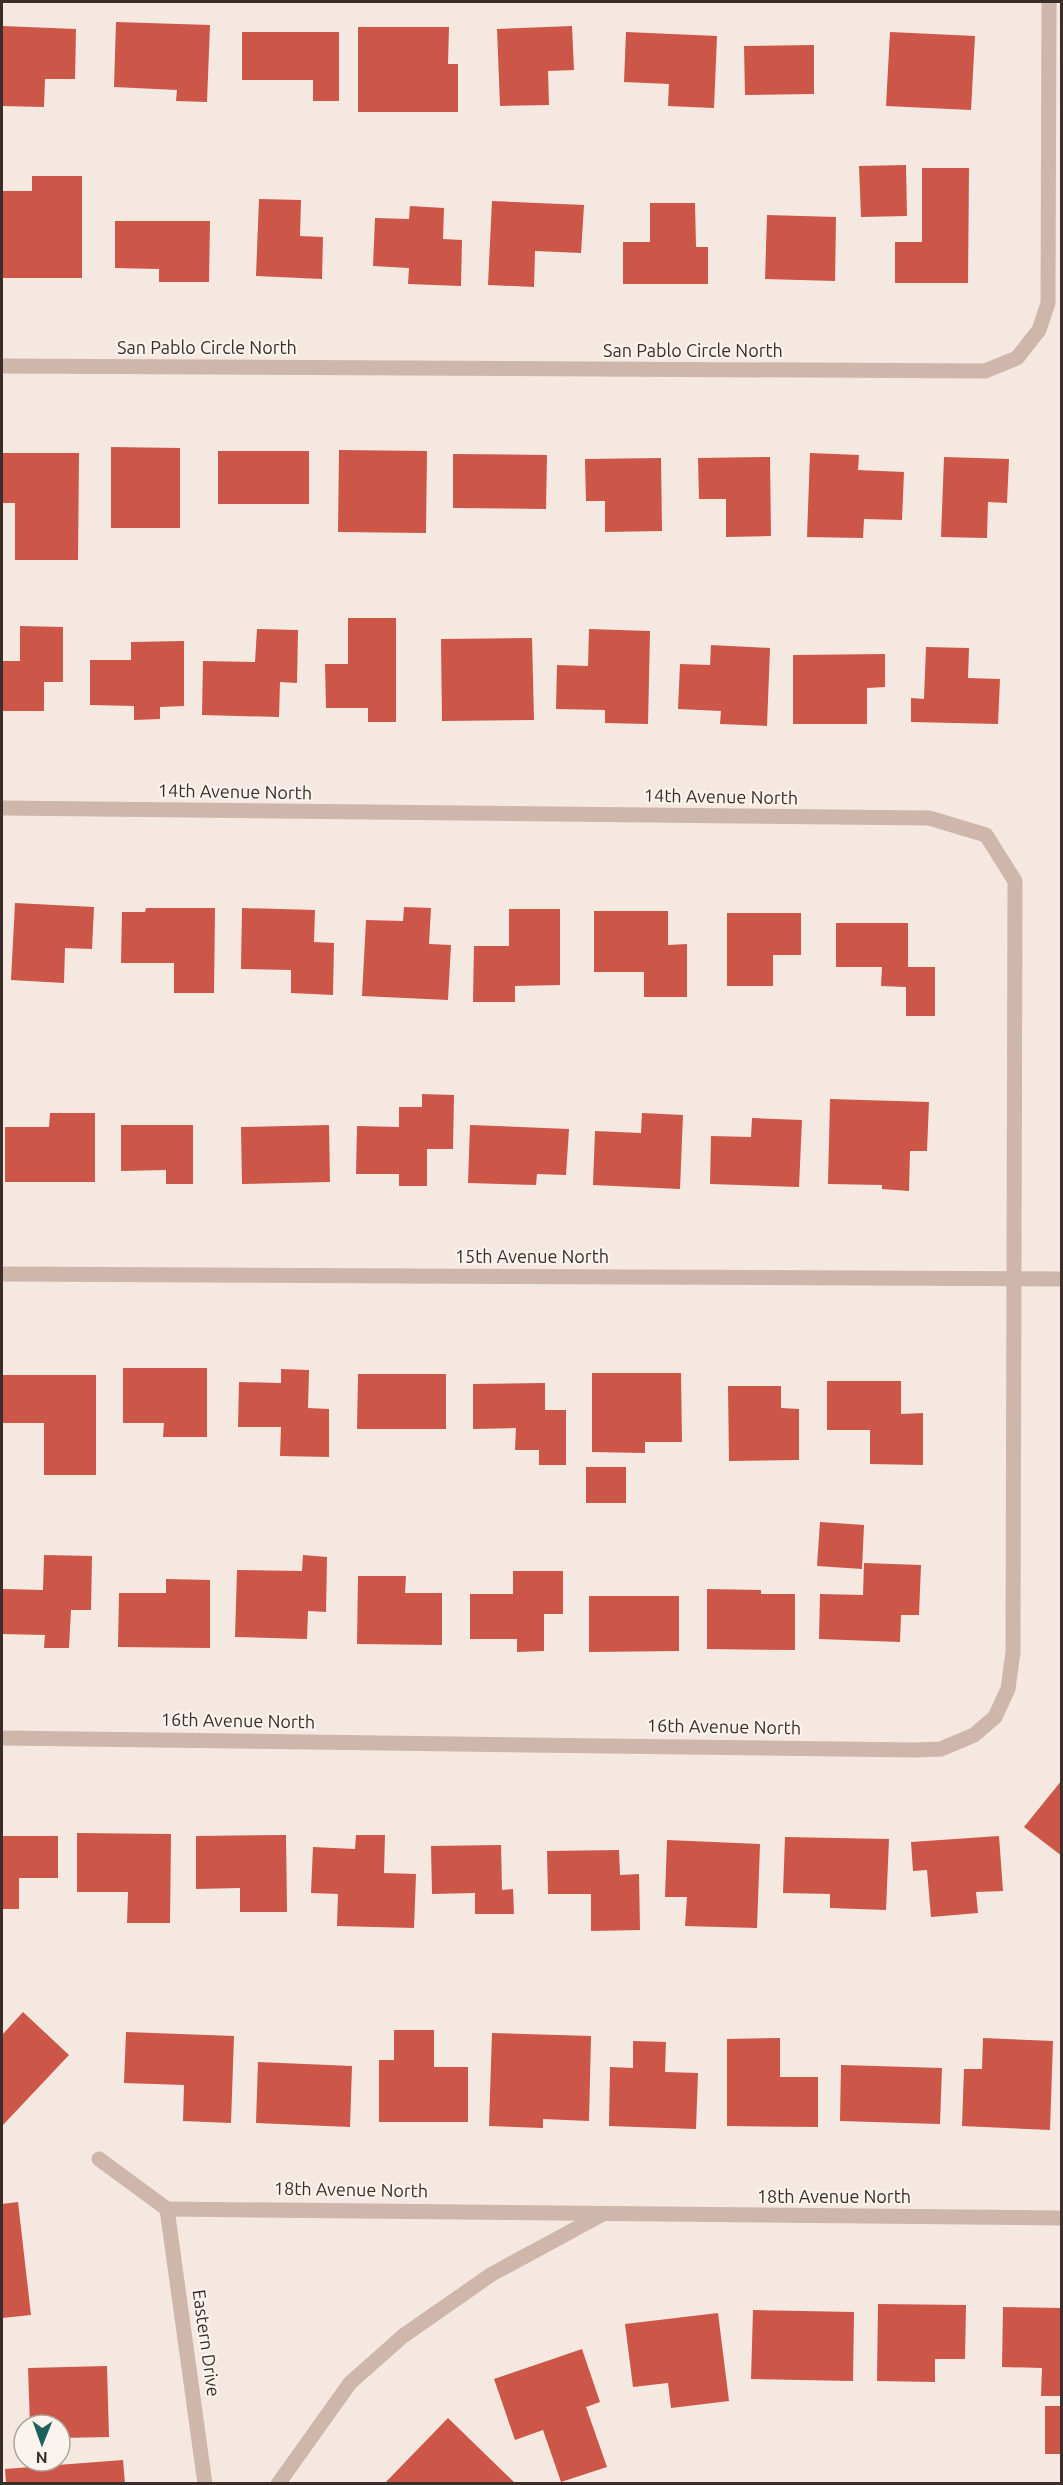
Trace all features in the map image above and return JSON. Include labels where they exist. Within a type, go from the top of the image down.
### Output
[{"type":"street","name":"San Pablo Circle North","points":[[2,366],[985,371],[1017,358],[1039,330],[1048,303],[1049,2]]},
{"type":"street","name":"14th Avenue North","points":[[2,808],[929,818],[986,835],[1015,881],[1015,1279]]},
{"type":"street","name":"15th Avenue North","points":[[2,1274],[1062,1279]]},
{"type":"street","name":"16th Avenue North","points":[[2,1738],[916,1750],[941,1749],[974,1735],[995,1717],[1008,1689],[1013,1652],[1015,1279]]},
{"type":"street","points":[[99,2159],[167,2209]]},
{"type":"street","name":"18th Avenue North","points":[[167,2209],[1062,2218]]},
{"type":"street","name":"Eastern Drive","points":[[167,2209],[205,2484]]},
{"type":"street","name":"18th Avenue North","points":[[278,2484],[350,2383],[403,2336],[492,2274],[606,2213]]},
{"type":"building","points":[[116,22],[210,25],[207,102],[176,101],[177,90],[114,87]]},
{"type":"building","points":[[2,26],[76,29],[75,79],[45,79],[44,107],[2,106]]},
{"type":"building","points":[[572,26],[574,70],[548,71],[549,105],[500,106],[497,29]]},
{"type":"building","points":[[358,27],[449,27],[448,64],[458,64],[458,112],[358,112]]},
{"type":"building","points":[[242,32],[339,32],[339,101],[313,101],[313,80],[242,80]]},
{"type":"building","points":[[626,32],[717,36],[714,108],[668,106],[669,84],[624,82]]},
{"type":"building","points":[[890,32],[975,36],[971,110],[886,106]]},
{"type":"building","points":[[814,45],[814,94],[745,95],[744,46]]},
{"type":"building","points":[[906,165],[907,216],[861,217],[859,166]]},
{"type":"building","points":[[922,168],[969,168],[968,283],[895,283],[895,242],[922,242]]},
{"type":"building","points":[[32,176],[82,176],[82,278],[2,278],[2,191],[32,191]]},
{"type":"building","points":[[259,199],[301,200],[300,236],[323,237],[322,279],[256,276]]},
{"type":"building","points":[[492,201],[584,205],[581,253],[535,251],[534,287],[488,285]]},
{"type":"building","points":[[650,203],[695,203],[696,247],[708,247],[708,284],[623,284],[623,242],[650,242]]},
{"type":"building","points":[[410,206],[444,208],[443,239],[462,240],[461,286],[408,284],[409,268],[373,266],[375,218],[409,219]]},
{"type":"building","points":[[767,215],[836,217],[835,281],[765,279]]},
{"type":"building","points":[[115,221],[210,221],[209,282],[159,282],[159,269],[115,268]]},
{"type":"building","points":[[111,447],[180,448],[180,528],[111,528]]},
{"type":"building","points":[[339,450],[427,451],[426,533],[338,532]]},
{"type":"building","points":[[218,451],[309,451],[309,504],[218,504]]},
{"type":"building","points":[[2,453],[79,453],[78,560],[15,560],[15,503],[2,503]]},
{"type":"building","points":[[810,453],[859,455],[858,470],[904,472],[902,520],[864,519],[863,538],[807,537]]},
{"type":"building","points":[[453,454],[547,455],[546,509],[453,508]]},
{"type":"building","points":[[770,457],[771,536],[726,537],[726,499],[699,499],[698,458]]},
{"type":"building","points":[[944,457],[1009,459],[1007,503],[988,502],[987,538],[941,537]]},
{"type":"building","points":[[661,458],[662,531],[605,532],[605,501],[586,501],[585,459]]},
{"type":"building","points":[[348,618],[396,618],[396,722],[368,722],[368,708],[326,708],[325,664],[348,664]]},
{"type":"building","points":[[20,626],[63,627],[63,682],[44,682],[44,711],[2,711],[2,661],[20,661]]},
{"type":"building","points":[[257,629],[298,630],[297,683],[280,682],[279,717],[202,715],[203,661],[255,662]]},
{"type":"building","points":[[589,629],[650,631],[648,724],[605,723],[605,710],[556,709],[557,665],[588,666]]},
{"type":"building","points":[[532,638],[534,720],[442,721],[441,639]]},
{"type":"building","points":[[184,641],[184,706],[160,707],[160,719],[134,720],[134,706],[90,705],[90,660],[131,660],[131,642]]},
{"type":"building","points":[[711,645],[770,648],[767,726],[720,724],[721,711],[678,709],[680,664],[710,665]]},
{"type":"building","points":[[926,647],[969,648],[968,678],[1000,679],[998,724],[911,722],[911,698],[924,699]]},
{"type":"building","points":[[885,654],[885,687],[867,688],[867,724],[793,724],[793,655]]},
{"type":"building","points":[[15,903],[94,907],[92,949],[65,948],[64,983],[11,980]]},
{"type":"building","points":[[404,907],[431,908],[429,944],[451,945],[448,1000],[362,996],[366,920],[403,921]]},
{"type":"building","points":[[146,908],[215,908],[214,993],[174,993],[174,963],[121,963],[122,912],[145,912]]},
{"type":"building","points":[[242,908],[315,910],[314,942],[334,943],[333,995],[291,993],[291,970],[241,969]]},
{"type":"building","points":[[509,909],[560,909],[560,985],[515,986],[515,1002],[473,1002],[474,946],[509,946]]},
{"type":"building","points":[[594,911],[668,911],[668,945],[687,944],[687,997],[644,997],[644,972],[594,972]]},
{"type":"building","points":[[727,913],[801,913],[801,955],[773,955],[773,986],[727,986]]},
{"type":"building","points":[[836,923],[908,923],[908,967],[935,967],[935,1016],[906,1016],[906,987],[881,986],[882,967],[836,967]]},
{"type":"building","points":[[422,1094],[454,1095],[453,1149],[427,1149],[427,1186],[399,1186],[399,1174],[356,1174],[357,1126],[399,1127],[399,1107],[422,1107]]},
{"type":"building","points":[[830,1099],[929,1102],[927,1151],[910,1151],[909,1191],[882,1189],[882,1185],[828,1184]]},
{"type":"building","points":[[50,1113],[95,1113],[95,1182],[5,1182],[5,1127],[49,1127]]},
{"type":"building","points":[[642,1113],[683,1115],[680,1189],[593,1185],[595,1131],[641,1133]]},
{"type":"building","points":[[752,1118],[802,1120],[799,1187],[710,1184],[711,1136],[751,1137]]},
{"type":"building","points":[[121,1125],[193,1125],[193,1184],[166,1184],[166,1170],[121,1171]]},
{"type":"building","points":[[329,1125],[330,1182],[242,1184],[241,1127]]},
{"type":"building","points":[[470,1125],[569,1129],[566,1175],[537,1174],[536,1185],[468,1183]]},
{"type":"building","points":[[123,1368],[207,1368],[207,1437],[163,1437],[164,1423],[123,1423]]},
{"type":"building","points":[[281,1369],[309,1370],[308,1408],[329,1409],[329,1457],[280,1456],[281,1427],[238,1427],[239,1382],[281,1383]]},
{"type":"building","points":[[592,1373],[681,1373],[682,1442],[645,1442],[645,1453],[592,1452]]},
{"type":"building","points":[[358,1374],[446,1374],[446,1429],[357,1429]]},
{"type":"building","points":[[3,1375],[96,1375],[96,1475],[44,1475],[44,1423],[3,1423]]},
{"type":"building","points":[[827,1381],[901,1381],[901,1414],[923,1413],[923,1465],[870,1464],[870,1430],[827,1430]]},
{"type":"building","points":[[545,1383],[545,1410],[566,1410],[566,1465],[539,1465],[539,1450],[515,1450],[516,1428],[473,1429],[473,1384]]},
{"type":"building","points":[[728,1386],[781,1386],[781,1408],[799,1409],[799,1460],[729,1461]]},
{"type":"building","points":[[586,1467],[626,1467],[626,1503],[586,1503]]},
{"type":"building","points":[[820,1522],[864,1525],[862,1569],[817,1566]]},
{"type":"building","points":[[44,1555],[92,1556],[91,1610],[71,1610],[69,1648],[44,1648],[45,1635],[2,1634],[3,1589],[43,1590]]},
{"type":"building","points":[[303,1555],[327,1557],[326,1612],[308,1611],[307,1639],[235,1637],[237,1570],[302,1571]]},
{"type":"building","points":[[864,1563],[921,1565],[919,1615],[901,1615],[900,1642],[819,1639],[820,1594],[863,1595]]},
{"type":"building","points":[[513,1571],[563,1571],[563,1614],[544,1614],[544,1651],[517,1652],[517,1639],[470,1639],[470,1594],[513,1594]]},
{"type":"building","points":[[358,1576],[406,1576],[405,1593],[442,1593],[442,1645],[357,1644]]},
{"type":"building","points":[[166,1579],[210,1580],[210,1648],[118,1647],[119,1593],[166,1593]]},
{"type":"building","points":[[707,1589],[761,1590],[761,1594],[795,1594],[795,1650],[707,1649]]},
{"type":"building","points":[[589,1596],[679,1596],[679,1651],[589,1652]]},
{"type":"building","points":[[1062,1780],[1062,1856],[1024,1827]]},
{"type":"building","points":[[77,1833],[171,1834],[170,1923],[127,1923],[128,1892],[77,1892]]},
{"type":"building","points":[[286,1835],[287,1912],[240,1912],[240,1888],[196,1889],[196,1836]]},
{"type":"building","points":[[356,1835],[385,1835],[384,1873],[416,1874],[414,1928],[337,1926],[338,1894],[311,1893],[313,1847],[355,1849]]},
{"type":"building","points":[[2,1836],[58,1836],[58,1878],[19,1878],[19,1909],[2,1909]]},
{"type":"building","points":[[999,1836],[1003,1891],[976,1892],[978,1913],[931,1917],[927,1870],[913,1871],[911,1842]]},
{"type":"building","points":[[785,1837],[889,1839],[886,1910],[830,1908],[830,1894],[783,1893]]},
{"type":"building","points":[[667,1840],[760,1844],[757,1928],[685,1926],[687,1897],[665,1897]]},
{"type":"building","points":[[501,1845],[502,1890],[513,1889],[514,1914],[475,1914],[475,1893],[432,1894],[431,1846]]},
{"type":"building","points":[[619,1850],[620,1875],[639,1874],[640,1930],[591,1931],[591,1894],[548,1894],[547,1851]]},
{"type":"building","points":[[23,2012],[69,2055],[2,2126],[2,2035]]},
{"type":"building","points":[[394,2030],[434,2030],[434,2067],[468,2067],[468,2122],[379,2122],[379,2060],[394,2060]]},
{"type":"building","points":[[126,2032],[234,2036],[231,2123],[183,2121],[184,2085],[124,2083]]},
{"type":"building","points":[[492,2033],[591,2036],[589,2121],[543,2119],[543,2128],[489,2126]]},
{"type":"building","points":[[780,2038],[780,2077],[818,2077],[818,2127],[727,2126],[727,2039]]},
{"type":"building","points":[[983,2038],[1053,2041],[1050,2130],[962,2126],[964,2069],[982,2069]]},
{"type":"building","points":[[633,2041],[666,2042],[665,2072],[698,2073],[696,2129],[609,2126],[610,2067],[633,2068]]},
{"type":"building","points":[[258,2062],[352,2066],[350,2127],[256,2123]]},
{"type":"building","points":[[841,2065],[942,2068],[940,2124],[840,2121]]},
{"type":"building","points":[[18,2202],[31,2315],[2,2318],[2,2204]]},
{"type":"building","points":[[878,2304],[966,2305],[965,2359],[935,2359],[935,2382],[877,2381]]},
{"type":"building","points":[[1003,2307],[1062,2308],[1062,2396],[1041,2396],[1042,2368],[1002,2367]]},
{"type":"building","points":[[753,2310],[854,2312],[853,2381],[751,2379]]},
{"type":"building","points":[[718,2313],[729,2401],[671,2408],[668,2383],[633,2387],[625,2324]]},
{"type":"building","points":[[582,2349],[600,2402],[586,2407],[607,2467],[561,2482],[543,2430],[515,2440],[494,2379]]},
{"type":"building","points":[[107,2366],[109,2437],[72,2438],[72,2413],[30,2413],[28,2368]]},
{"type":"building","points":[[1045,2406],[1062,2406],[1062,2454],[1045,2454]]},
{"type":"building","points":[[448,2418],[516,2484],[384,2484]]},
{"type":"building","points":[[123,2460],[125,2484],[6,2484],[5,2469],[12,2468],[12,2473],[72,2473],[72,2464]]}]
